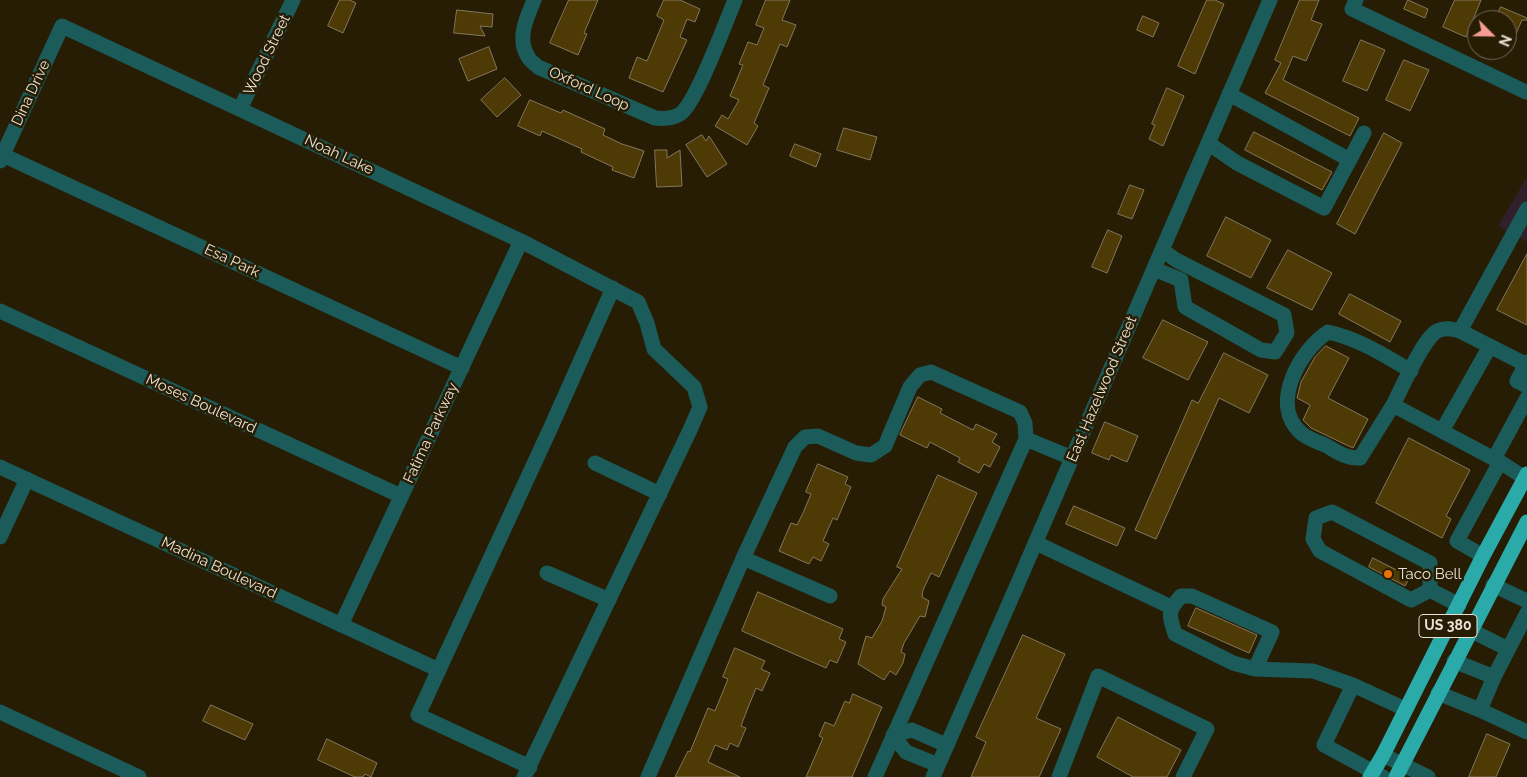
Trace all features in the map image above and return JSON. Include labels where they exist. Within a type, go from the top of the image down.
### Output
[{"type":"highway","name":"US 380","points":[[1375,775],[1405,709],[1526,476]]},
{"type":"highway","name":"US 380","points":[[1400,770],[1478,614],[1527,522]]},
{"type":"highway","points":[[1459,605],[1478,614]]},
{"type":"street","name":"Wood Street","points":[[240,109],[293,0]]},
{"type":"street","name":"Oxford Loop","points":[[534,0],[526,20],[522,40],[527,56],[538,67],[655,118],[669,119],[682,114],[693,98],[735,0]]},
{"type":"street","name":"East Hazelwood Street","points":[[935,771],[1270,0]]},
{"type":"street","points":[[1356,0],[1352,10],[1526,92]]},
{"type":"street","name":"Noah Lake","points":[[62,26],[521,240],[638,302],[647,323],[654,349],[694,387],[700,407],[527,772]]},
{"type":"street","name":"Dina Drive","points":[[1,158],[62,26]]},
{"type":"street","points":[[1229,94],[1350,160]]},
{"type":"street","points":[[1208,143],[1237,163],[1324,208],[1364,133]]},
{"type":"street","name":"Esa Park","points":[[1,158],[462,368]]},
{"type":"street","points":[[1460,332],[1527,209]]},
{"type":"street","name":"Fatima Parkway","points":[[341,625],[521,240]]},
{"type":"street","points":[[1154,269],[1181,280],[1185,307],[1261,350],[1275,352],[1288,333],[1284,315],[1176,260],[1162,250]]},
{"type":"street","points":[[527,772],[418,715],[613,288]]},
{"type":"street","name":"Moses Boulevard","points":[[0,311],[401,496]]},
{"type":"street","points":[[1411,371],[1367,345],[1345,336],[1328,332],[1317,339],[1305,353],[1290,382],[1287,399],[1288,413],[1301,434],[1350,458],[1360,458],[1393,405],[1426,343],[1436,332],[1449,328],[1526,363],[1517,381],[1527,386]]},
{"type":"street","points":[[1442,431],[1490,346]]},
{"type":"street","points":[[648,777],[743,558],[795,447],[804,437],[818,436],[856,453],[870,455],[885,446],[910,387],[920,375],[931,372],[1020,412],[1025,423],[1026,439],[876,777]]},
{"type":"street","points":[[1483,556],[1457,541],[1527,398]]},
{"type":"street","points":[[1393,405],[1526,476]]},
{"type":"street","points":[[1026,439],[1072,458]]},
{"type":"street","points":[[595,463],[660,494]]},
{"type":"street","name":"Madina Boulevard","points":[[0,467],[439,670]]},
{"type":"street","points":[[0,537],[27,479]]},
{"type":"street","points":[[1332,512],[1430,563],[1430,590],[1411,600],[1320,551],[1313,538],[1316,518],[1332,512]]},
{"type":"street","points":[[1036,542],[1171,607]]},
{"type":"street","points":[[743,558],[830,596]]},
{"type":"street","points":[[547,573],[609,600]]},
{"type":"street","points":[[1493,585],[1527,601]]},
{"type":"street","points":[[1430,590],[1459,605]]},
{"type":"street","points":[[1255,669],[1272,632],[1192,596],[1181,596],[1171,607],[1169,614],[1175,634],[1233,663],[1255,669],[1313,671],[1353,685],[1405,709]]},
{"type":"street","points":[[1480,710],[1494,677],[1527,613]]},
{"type":"street","points":[[1470,630],[1508,649]]},
{"type":"street","points":[[1454,661],[1494,677]]},
{"type":"street","points":[[1059,777],[1098,676],[1207,729],[1183,777]]},
{"type":"street","points":[[1353,685],[1324,746],[1375,775]]},
{"type":"street","points":[[1438,693],[1527,732]]},
{"type":"street","points":[[0,712],[139,777]]},
{"type":"street","points":[[893,736],[912,730],[946,745]]},
{"type":"street","points":[[893,736],[906,752],[935,771]]},
{"type":"street","points":[[1383,755],[1400,770],[1428,777]]},
{"type":"shaded area","points":[[1527,177],[1527,242],[1498,226]]},
{"type":"building","points":[[340,0],[350,0],[356,3],[343,33],[328,26]]},
{"type":"building","points":[[569,0],[598,0],[584,33],[587,34],[578,55],[550,43]]},
{"type":"building","points":[[664,0],[680,0],[700,9],[695,22],[687,19],[680,37],[687,40],[663,92],[629,78],[637,57],[647,61],[664,20],[657,16]]},
{"type":"building","points":[[766,0],[790,0],[782,20],[796,25],[787,47],[780,44],[763,85],[769,88],[754,123],[758,126],[747,145],[715,126],[722,115],[728,119],[739,100],[730,96],[743,65],[739,64],[748,42],[757,45],[764,28],[756,25]]},
{"type":"building","points":[[1207,0],[1215,0],[1224,4],[1195,74],[1178,66]]},
{"type":"building","points":[[1300,0],[1319,0],[1311,20],[1322,24],[1306,61],[1293,56],[1283,80],[1359,118],[1350,136],[1265,93],[1281,63],[1275,60]]},
{"type":"building","points":[[1408,0],[1428,9],[1425,18],[1404,9]]},
{"type":"building","points":[[1455,0],[1481,0],[1477,10],[1467,10],[1466,37],[1443,27]]},
{"type":"building","points":[[457,10],[493,14],[492,27],[480,26],[485,36],[454,33]]},
{"type":"building","points":[[1517,14],[1527,18],[1527,20],[1522,20],[1517,31]]},
{"type":"building","points":[[1143,16],[1159,23],[1153,37],[1137,30]]},
{"type":"building","points":[[1361,40],[1385,50],[1367,91],[1343,81]]},
{"type":"building","points":[[489,47],[497,69],[468,81],[459,59]]},
{"type":"building","points":[[1404,60],[1429,70],[1410,111],[1386,100]]},
{"type":"building","points":[[505,78],[521,95],[497,117],[481,100]]},
{"type":"building","points":[[1167,88],[1184,96],[1163,146],[1149,139],[1155,125],[1152,124]]},
{"type":"building","points":[[530,100],[561,113],[563,110],[605,129],[603,135],[644,151],[634,178],[612,170],[613,167],[581,152],[582,149],[542,131],[540,136],[518,126]]},
{"type":"building","points":[[844,128],[877,137],[870,160],[837,150]]},
{"type":"building","points":[[1254,132],[1332,172],[1322,190],[1245,150]]},
{"type":"building","points":[[1384,133],[1402,143],[1355,234],[1337,224]]},
{"type":"building","points":[[702,135],[706,141],[709,136],[727,164],[707,177],[686,145]]},
{"type":"building","points":[[795,144],[821,154],[816,167],[790,156]]},
{"type":"building","points":[[655,150],[667,150],[667,158],[680,150],[682,186],[657,187]]},
{"type":"building","points":[[1130,185],[1144,190],[1132,219],[1118,214]]},
{"type":"building","points":[[1226,217],[1271,240],[1251,278],[1207,256]]},
{"type":"building","points":[[1108,230],[1122,236],[1107,273],[1092,267]]},
{"type":"building","points":[[1288,250],[1332,273],[1312,310],[1267,288]]},
{"type":"building","points":[[1527,254],[1527,325],[1497,310]]},
{"type":"building","points":[[1350,294],[1401,321],[1390,342],[1339,314]]},
{"type":"building","points":[[1163,320],[1208,342],[1188,380],[1143,358]]},
{"type":"building","points":[[1326,346],[1349,358],[1328,398],[1368,419],[1353,448],[1311,428],[1303,420],[1310,405],[1297,398],[1301,382],[1315,357]]},
{"type":"building","points":[[1224,353],[1268,375],[1249,413],[1219,398],[1156,539],[1135,530],[1192,400],[1198,403]]},
{"type":"building","points":[[918,397],[942,409],[940,413],[973,430],[976,424],[997,434],[992,442],[1000,447],[990,467],[984,464],[979,473],[958,462],[960,458],[930,442],[927,448],[900,435]]},
{"type":"building","points":[[1105,422],[1138,436],[1127,462],[1111,455],[1109,460],[1092,453]]},
{"type":"building","points":[[1409,438],[1470,470],[1446,516],[1451,519],[1442,538],[1376,503]]},
{"type":"building","points":[[818,464],[848,477],[845,484],[851,487],[837,520],[833,518],[823,541],[829,544],[821,561],[813,557],[809,564],[779,551],[791,523],[797,525],[803,513],[811,494],[806,492]]},
{"type":"building","points":[[938,475],[977,493],[939,577],[931,573],[923,590],[922,597],[929,601],[925,617],[920,616],[904,643],[901,652],[905,654],[903,663],[896,675],[890,671],[884,680],[858,664],[866,636],[872,638],[882,621],[886,607],[882,605],[883,599],[902,569],[897,567]]},
{"type":"building","points":[[1074,506],[1125,528],[1117,546],[1066,524]]},
{"type":"building","name":"Taco Bell","points":[[1373,558],[1410,577],[1405,586],[1369,567]]},
{"type":"building","points":[[758,592],[843,629],[839,639],[846,642],[837,663],[830,660],[826,668],[742,631]]},
{"type":"building","points":[[1196,608],[1257,635],[1249,653],[1188,626]]},
{"type":"building","points":[[1023,635],[1065,654],[1036,718],[1061,729],[1039,777],[971,777],[986,742],[976,737]]},
{"type":"building","points":[[735,648],[765,661],[761,669],[770,673],[762,691],[756,688],[741,726],[746,728],[738,747],[730,743],[727,750],[715,745],[708,762],[740,777],[675,777],[688,751],[690,752],[708,708],[715,711],[728,679],[723,677]]},
{"type":"building","points":[[853,694],[882,707],[852,777],[806,777],[823,738],[819,736],[825,722],[834,726],[845,701],[849,703]]},
{"type":"building","points":[[211,705],[253,724],[245,740],[203,721]]},
{"type":"building","points":[[1118,717],[1181,750],[1167,777],[1133,777],[1097,757]]},
{"type":"building","points":[[1487,734],[1510,744],[1496,777],[1469,777]]},
{"type":"building","points":[[327,739],[377,763],[371,777],[365,774],[363,777],[355,777],[318,760]]},
{"type":"place","name":"Taco Bell","points":[[1388,574]]}]
